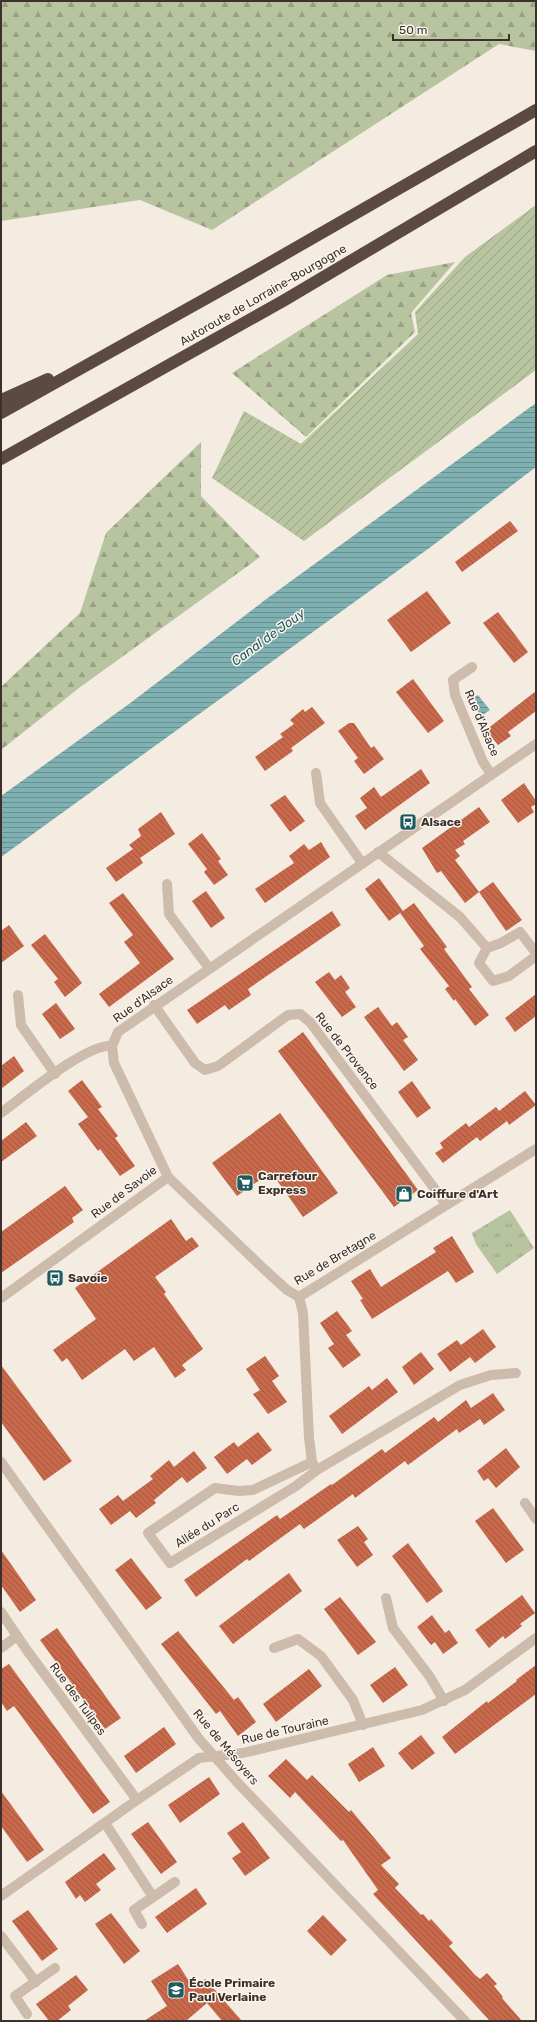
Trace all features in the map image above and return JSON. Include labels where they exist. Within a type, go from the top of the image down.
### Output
[{"type":"highway","name":"Autoroute de Lorraine-Bourgogne","points":[[1,413],[257,270],[536,110]]},
{"type":"highway","name":"Autoroute de Lorraine-Bourgogne","points":[[1,459],[269,309],[536,151]]},
{"type":"highway","points":[[1,400],[124,344]]},
{"type":"street","name":"Rue d'Alsace","points":[[472,667],[453,680],[454,695],[484,762],[491,774]]},
{"type":"street","name":"Rue d'Alsace","points":[[112,1046],[114,1038],[124,1026],[536,744]]},
{"type":"street","points":[[316,773],[320,803],[362,863]]},
{"type":"street","points":[[378,852],[460,917],[486,948]]},
{"type":"street","points":[[166,884],[169,914],[209,968]]},
{"type":"street","points":[[536,953],[520,932],[501,943],[486,948],[479,963],[493,981],[509,976],[536,956]]},
{"type":"street","points":[[18,995],[21,1025],[55,1074]]},
{"type":"street","name":"Rue de Provence","points":[[154,1005],[196,1063],[205,1070],[218,1066],[288,1015],[300,1014],[310,1022],[446,1204]]},
{"type":"street","points":[[1,1113],[93,1049],[100,1046],[112,1046]]},
{"type":"street","name":"Rue de Savoie","points":[[1,1298],[168,1177],[114,1063],[112,1046]]},
{"type":"street","name":"Rue de Bretagne","points":[[168,1177],[258,1264],[287,1290],[299,1297],[536,1149]]},
{"type":"street","points":[[299,1297],[303,1313],[308,1438],[315,1466]]},
{"type":"street","name":"Allée du Parc","points":[[315,1466],[296,1486],[267,1502],[170,1563],[148,1533],[215,1488],[239,1491],[253,1490],[315,1466],[460,1385],[491,1375],[516,1373]]},
{"type":"street","name":"Rue de Mésoyers","points":[[1,1462],[195,1734],[213,1756],[465,2021]]},
{"type":"street","points":[[253,1490],[267,1502]]},
{"type":"street","points":[[525,1503],[536,1519]]},
{"type":"street","points":[[386,1598],[393,1628],[430,1677],[444,1701]]},
{"type":"street","name":"Rue des Tulipes","points":[[1,1612],[137,1800]]},
{"type":"street","points":[[1,1648],[17,1636]]},
{"type":"street","points":[[274,1648],[298,1638],[321,1656],[353,1700],[363,1725]]},
{"type":"street","name":"Rue de Touraine","points":[[1,1896],[198,1758],[243,1754],[422,1710],[444,1701],[485,1677],[536,1638]]},
{"type":"street","points":[[105,1823],[153,1897]]},
{"type":"street","points":[[142,1924],[134,1910],[175,1882]]},
{"type":"street","points":[[1,1936],[36,1982]]},
{"type":"street","points":[[27,2014],[15,1996],[55,1968]]},
{"type":"green space","points":[[1,1],[536,1],[536,51],[499,44],[212,230],[140,200],[1,221]]},
{"type":"green space","points":[[536,205],[536,370],[304,541],[212,478],[244,411],[301,444],[418,334],[415,312],[465,257]]},
{"type":"green space","points":[[455,262],[411,313],[415,332],[306,437],[232,373],[387,275]]},
{"type":"green space","points":[[201,442],[201,496],[260,557],[79,688],[1,750],[1,687],[80,613],[106,533]]},
{"type":"green space","points":[[510,1210],[534,1248],[497,1274],[476,1244],[472,1233]]},
{"type":"water","name":"Canal de Jouy","points":[[536,403],[536,467],[432,546],[1,857],[1,796],[129,704],[265,600]]},
{"type":"water","points":[[478,695],[490,710],[481,716],[469,700]]},
{"type":"building","points":[[510,521],[518,531],[462,572],[455,562]]},
{"type":"building","points":[[427,591],[451,623],[411,652],[387,620]]},
{"type":"building","points":[[498,612],[528,652],[514,663],[483,623]]},
{"type":"building","points":[[413,679],[444,721],[428,733],[396,692]]},
{"type":"building","points":[[536,691],[536,711],[508,732],[511,736],[498,745],[486,730]]},
{"type":"building","points":[[312,707],[325,723],[291,748],[293,751],[265,771],[255,757],[283,737],[280,734],[294,724],[290,720],[303,709],[305,712]]},
{"type":"building","points":[[349,723],[354,723],[371,748],[374,746],[384,759],[364,774],[354,761],[358,758],[338,731]]},
{"type":"building","points":[[421,769],[430,783],[365,830],[355,816],[367,808],[360,798],[374,787],[381,797]]},
{"type":"building","points":[[524,783],[536,801],[536,804],[531,807],[534,812],[518,823],[501,800]]},
{"type":"building","points":[[285,795],[305,821],[290,832],[270,805]]},
{"type":"building","points":[[479,807],[490,822],[463,841],[465,844],[455,850],[460,856],[455,860],[479,892],[465,903],[441,871],[437,873],[422,848]]},
{"type":"building","points":[[161,812],[175,834],[140,858],[143,863],[116,882],[106,868],[133,849],[129,845],[141,836],[138,829]]},
{"type":"building","points":[[202,833],[221,859],[218,861],[228,875],[214,885],[204,872],[207,869],[188,844]]},
{"type":"building","points":[[321,842],[330,857],[265,903],[255,889],[294,863],[289,856],[304,844],[309,850]]},
{"type":"building","points":[[379,878],[403,911],[389,921],[365,889]]},
{"type":"building","points":[[493,882],[522,920],[506,931],[479,892]]},
{"type":"building","points":[[206,891],[225,918],[211,928],[192,901]]},
{"type":"building","points":[[123,893],[174,959],[109,1007],[99,994],[140,963],[124,942],[133,935],[109,903]]},
{"type":"building","points":[[414,903],[447,947],[444,949],[472,987],[469,989],[489,1015],[475,1026],[455,999],[454,1001],[445,989],[449,986],[420,949],[424,946],[400,913]]},
{"type":"building","points":[[332,911],[341,925],[248,989],[251,995],[229,1010],[225,1005],[197,1024],[187,1010]]},
{"type":"building","points":[[9,925],[24,946],[1,963],[1,931]]},
{"type":"building","points":[[45,934],[82,983],[65,997],[54,982],[58,979],[31,945]]},
{"type":"building","points":[[329,972],[335,980],[341,975],[350,988],[345,992],[356,1007],[342,1017],[315,982]]},
{"type":"building","points":[[536,994],[536,1016],[515,1032],[505,1018]]},
{"type":"building","points":[[56,1003],[75,1029],[60,1039],[42,1014]]},
{"type":"building","points":[[378,1007],[392,1026],[397,1022],[408,1037],[403,1040],[418,1060],[404,1071],[364,1017]]},
{"type":"building","points":[[303,1032],[418,1190],[394,1207],[278,1051]]},
{"type":"building","points":[[14,1056],[24,1071],[1,1089],[1,1066]]},
{"type":"building","points":[[82,1080],[102,1107],[98,1109],[118,1136],[115,1138],[135,1166],[120,1176],[100,1149],[98,1151],[78,1124],[88,1117],[68,1091]]},
{"type":"building","points":[[412,1081],[431,1108],[417,1118],[398,1092]]},
{"type":"building","points":[[525,1091],[536,1105],[509,1125],[507,1121],[480,1141],[477,1137],[443,1163],[435,1153],[443,1148],[440,1143],[466,1123],[469,1127],[496,1107],[499,1111]]},
{"type":"building","points":[[280,1113],[338,1193],[303,1217],[271,1172],[237,1196],[212,1163]]},
{"type":"building","points":[[26,1122],[37,1136],[1,1162],[1,1141]]},
{"type":"building","points":[[65,1186],[83,1210],[72,1218],[74,1222],[1,1273],[1,1232]]},
{"type":"building","points":[[171,1219],[186,1241],[192,1237],[199,1246],[155,1277],[166,1292],[164,1294],[203,1349],[182,1365],[186,1370],[175,1378],[154,1347],[134,1361],[125,1349],[82,1380],[67,1358],[62,1362],[53,1350],[96,1319],[75,1288]]},
{"type":"building","points":[[452,1236],[474,1272],[456,1283],[448,1271],[372,1319],[360,1300],[363,1299],[351,1281],[370,1269],[381,1287],[436,1252],[433,1248]]},
{"type":"building","points":[[337,1311],[352,1331],[346,1335],[361,1355],[343,1368],[328,1348],[334,1344],[320,1323]]},
{"type":"building","points":[[483,1329],[496,1347],[475,1363],[470,1357],[450,1372],[437,1354],[457,1340],[461,1345]]},
{"type":"building","points":[[421,1352],[434,1369],[414,1385],[402,1367]]},
{"type":"building","points":[[265,1356],[279,1376],[272,1381],[287,1402],[268,1414],[253,1394],[260,1390],[246,1369]]},
{"type":"building","points":[[1,1365],[72,1461],[44,1481],[1,1422]]},
{"type":"building","points":[[387,1378],[398,1392],[342,1434],[329,1416],[369,1386],[372,1390]]},
{"type":"building","points":[[493,1393],[505,1410],[484,1425],[480,1419],[459,1433],[457,1429],[408,1465],[405,1461],[355,1498],[353,1494],[304,1529],[300,1524],[249,1561],[247,1559],[196,1597],[184,1580],[277,1515],[280,1519],[331,1484],[332,1485],[382,1449],[385,1453],[434,1417],[438,1422],[466,1400],[471,1408]]},
{"type":"building","points":[[258,1432],[272,1450],[252,1465],[247,1459],[227,1474],[214,1457],[234,1442],[238,1447]]},
{"type":"building","points":[[506,1448],[520,1467],[496,1488],[488,1478],[484,1481],[477,1471]]},
{"type":"building","points":[[194,1451],[207,1468],[187,1483],[182,1477],[154,1500],[156,1503],[136,1518],[130,1511],[111,1525],[99,1509],[118,1495],[123,1501],[153,1479],[150,1476],[169,1460],[174,1467]]},
{"type":"building","points":[[493,1508],[524,1550],[506,1563],[475,1521]]},
{"type":"building","points":[[358,1526],[368,1539],[364,1542],[373,1555],[357,1567],[337,1540]]},
{"type":"building","points":[[408,1543],[443,1591],[427,1603],[392,1556]]},
{"type":"building","points":[[1,1550],[36,1600],[20,1612],[1,1585]]},
{"type":"building","points":[[131,1558],[162,1598],[146,1610],[115,1570]]},
{"type":"building","points":[[289,1573],[302,1591],[233,1644],[219,1626]]},
{"type":"building","points":[[522,1595],[535,1613],[520,1624],[522,1626],[505,1639],[503,1636],[489,1648],[475,1630]]},
{"type":"building","points":[[340,1597],[376,1642],[358,1655],[324,1609]]},
{"type":"building","points":[[432,1615],[445,1633],[449,1630],[458,1643],[443,1654],[435,1642],[431,1645],[417,1627]]},
{"type":"building","points":[[57,1628],[121,1718],[105,1729],[40,1640]]},
{"type":"building","points":[[178,1631],[234,1700],[238,1697],[256,1722],[238,1736],[220,1711],[216,1714],[161,1644]]},
{"type":"building","points":[[9,1664],[110,1802],[93,1814],[14,1706],[7,1711],[1,1702],[1,1669]]},
{"type":"building","points":[[536,1665],[536,1694],[455,1754],[442,1737],[487,1701],[488,1703]]},
{"type":"building","points":[[395,1667],[408,1685],[383,1703],[370,1685]]},
{"type":"building","points":[[309,1669],[322,1686],[276,1722],[263,1704]]},
{"type":"building","points":[[164,1727],[176,1744],[136,1773],[124,1756]]},
{"type":"building","points":[[421,1735],[435,1753],[412,1770],[398,1753]]},
{"type":"building","points":[[373,1747],[385,1766],[359,1782],[348,1764]]},
{"type":"building","points":[[286,1759],[307,1780],[312,1775],[349,1812],[351,1810],[391,1858],[381,1865],[399,1884],[395,1888],[421,1915],[423,1914],[429,1921],[431,1919],[453,1943],[449,1946],[475,1975],[480,1979],[487,1973],[497,1984],[494,1986],[503,1997],[502,1998],[522,2021],[490,2021],[373,1894],[378,1890],[343,1840],[341,1841],[295,1792],[290,1798],[268,1776]]},
{"type":"building","points":[[209,1777],[220,1794],[180,1823],[168,1805]]},
{"type":"building","points":[[1,1791],[44,1850],[27,1862],[1,1826]]},
{"type":"building","points":[[148,1822],[177,1862],[161,1874],[131,1834]]},
{"type":"building","points":[[243,1822],[270,1858],[245,1876],[232,1858],[241,1852],[227,1833]]},
{"type":"building","points":[[104,1853],[116,1869],[96,1884],[101,1890],[85,1902],[80,1895],[76,1899],[65,1882]]},
{"type":"building","points":[[196,1888],[207,1904],[167,1933],[155,1917]]},
{"type":"building","points":[[28,1910],[58,1949],[42,1961],[12,1921]]},
{"type":"building","points":[[111,1913],[140,1951],[124,1964],[95,1924]]},
{"type":"building","points":[[323,1915],[347,1940],[331,1956],[307,1931]]},
{"type":"building","points":[[178,1964],[194,1989],[205,1979],[242,2021],[222,2021],[207,2003],[186,2021],[144,2021],[167,2006],[151,1981]]},
{"type":"building","points":[[76,1975],[88,1990],[68,2006],[71,2010],[57,2021],[49,2021],[36,2004]]},
{"type":"place","name":"Alsace","points":[[408,822]]},
{"type":"place","name":"Carrefour Express","points":[[245,1183]]},
{"type":"place","name":"Coiffure d'Art","points":[[404,1194]]},
{"type":"place","name":"Savoie","points":[[55,1278]]},
{"type":"place","name":"École Primaire Paul Verlaine","points":[[176,1990]]}]
